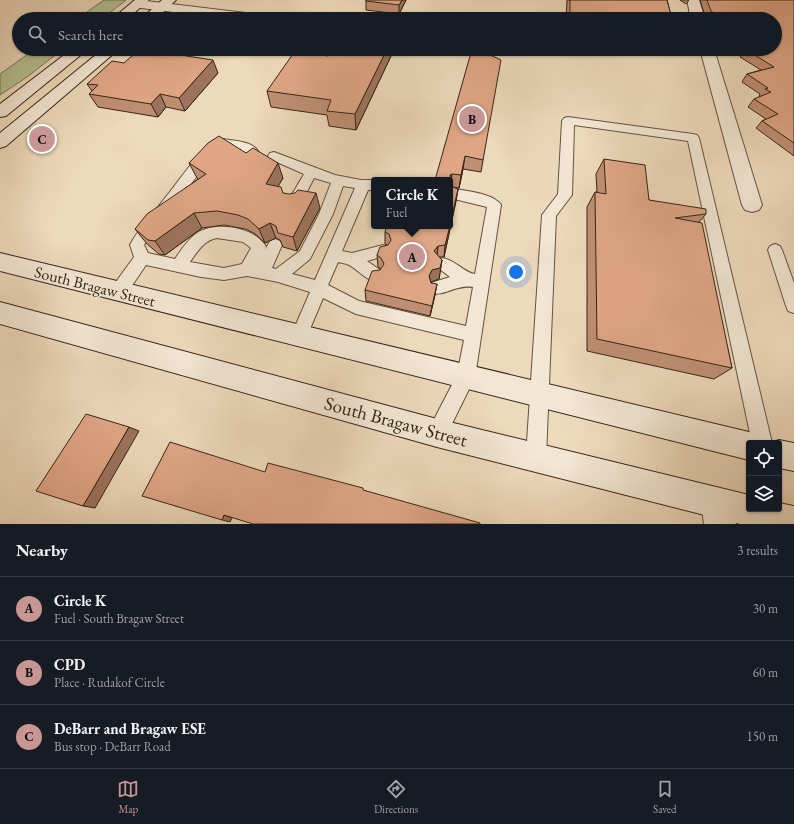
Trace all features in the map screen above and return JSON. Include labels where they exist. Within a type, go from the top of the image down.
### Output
[{"type":"main road","points":[[693,0],[696,12]]},
{"type":"main road","points":[[128,12],[141,2],[166,3],[221,12]]},
{"type":"main road","points":[[156,12],[166,3]]},
{"type":"main road","points":[[0,112],[72,56]]},
{"type":"main road","points":[[0,142],[104,56]]},
{"type":"main road","points":[[709,56],[752,205]]},
{"type":"main road","name":"South Bragaw Street","points":[[0,262],[746,445]]},
{"type":"main road","name":"South Bragaw Street","points":[[0,313],[437,433],[536,457],[718,513],[783,516]]},
{"type":"main road","points":[[782,455],[794,457]]},
{"type":"lane","points":[[536,457],[549,215],[565,196],[568,121],[693,138],[761,440]]},
{"type":"lane","points":[[142,258],[137,245],[142,234],[170,202],[200,161],[223,143],[242,146],[252,151]]},
{"type":"lane","points":[[274,156],[311,172],[339,181],[368,185],[333,255],[298,336]]},
{"type":"lane","points":[[294,203],[311,172]]},
{"type":"lane","points":[[278,276],[305,255],[326,214],[339,181]]},
{"type":"lane","points":[[437,433],[466,377],[494,205],[489,201],[453,194]]},
{"type":"lane","points":[[179,266],[199,239],[208,234],[219,231],[253,240],[259,247],[255,258],[247,270]]},
{"type":"lane","points":[[262,273],[275,245]]},
{"type":"lane","points":[[776,250],[794,306]]},
{"type":"lane","points":[[352,259],[383,251]]},
{"type":"lane","points":[[333,255],[352,259],[375,275]]},
{"type":"lane","points":[[142,258],[224,274],[247,270],[278,276],[319,288],[356,307],[473,335]]},
{"type":"lane","points":[[119,292],[142,258]]},
{"type":"lane","points":[[442,263],[464,279],[481,282]]},
{"type":"lane","points":[[437,288],[464,279]]},
{"type":"green space","points":[[104,0],[126,0],[111,12],[87,12]]},
{"type":"green space","points":[[25,56],[54,56],[27,77],[0,95],[0,74]]},
{"type":"building","points":[[366,0],[402,0],[399,5]]},
{"type":"building","points":[[570,0],[667,0],[670,12],[570,12]]},
{"type":"building","points":[[707,0],[794,0],[794,143],[762,121],[778,114],[754,99],[771,92],[765,89],[768,88],[747,74],[774,67],[756,56],[782,56],[782,12],[711,11]]},
{"type":"building","points":[[132,56],[186,56],[213,60],[179,98],[160,94],[151,104],[89,94],[98,85],[87,84],[112,61],[124,63]]},
{"type":"building","points":[[292,56],[384,56],[355,114],[327,111],[331,100],[267,91]]},
{"type":"building","points":[[470,56],[492,56],[501,60],[483,160],[465,156],[461,175],[452,174],[450,177],[436,177]]},
{"type":"building","points":[[219,136],[246,153],[253,148],[278,163],[266,184],[281,187],[283,193],[295,193],[298,190],[316,193],[293,237],[278,233],[276,226],[270,223],[259,229],[248,219],[238,215],[217,211],[194,213],[155,241],[148,240],[135,229],[147,214],[206,174],[189,163],[208,143]]},
{"type":"building","points":[[604,159],[645,165],[649,200],[706,209],[706,214],[675,218],[702,223],[732,368],[597,339],[595,192],[606,194]]},
{"type":"building","points":[[453,187],[458,189],[453,212]]},
{"type":"building","points":[[386,229],[449,229],[445,245],[438,246],[434,251],[442,260],[440,268],[432,270],[429,276],[431,283],[437,284],[432,306],[365,290],[372,271],[380,270],[384,264],[381,258],[377,255],[380,247],[388,245],[391,240],[389,234],[385,232]]},
{"type":"building","points":[[86,414],[129,427],[83,506],[36,491]]},
{"type":"building","points":[[170,442],[265,472],[268,463],[363,488],[363,490],[480,524],[253,524],[224,515],[222,520],[142,496]]},
{"type":"place","name":"CPD","points":[[472,119]]},
{"type":"place","name":"DeBarr and Bragaw ESE","points":[[42,139]]},
{"type":"place","name":"Circle K","points":[[412,257]]}]
